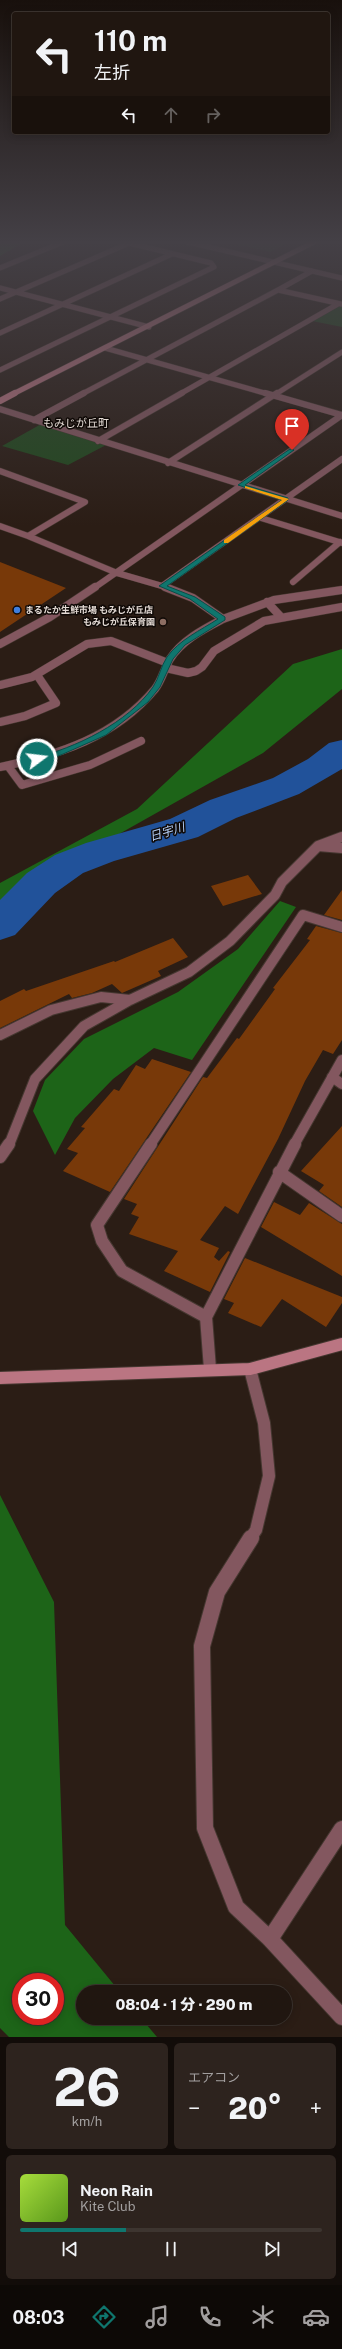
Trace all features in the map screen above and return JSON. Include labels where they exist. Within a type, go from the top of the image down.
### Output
[{"type":"street","points":[[0,370],[73,335]]},
{"type":"street","points":[[0,401],[132,335]]},
{"type":"street","points":[[34,420],[193,335]]},
{"type":"street","points":[[98,441],[285,335]]},
{"type":"street","points":[[105,348],[342,415]]},
{"type":"street","points":[[168,463],[342,352]]},
{"type":"street","points":[[0,409],[168,463],[342,516]]},
{"type":"street","points":[[0,644],[50,617],[117,573],[342,415]]},
{"type":"street","points":[[162,586],[261,518],[342,459]]},
{"type":"street","points":[[0,471],[85,502],[28,536]]},
{"type":"street","points":[[261,518],[341,543]]},
{"type":"street","points":[[0,526],[117,573],[162,586],[193,598],[223,619]]},
{"type":"street","points":[[293,582],[341,543]]},
{"type":"street","points":[[4,766],[52,756],[104,734],[145,700],[157,687],[167,665],[183,644],[223,619],[267,602],[342,590]]},
{"type":"street","points":[[267,602],[281,618]]},
{"type":"street","points":[[0,685],[36,675],[88,644],[111,641],[167,665],[188,672],[196,672],[202,667],[214,651],[264,621],[342,608]]},
{"type":"street","points":[[0,722],[25,716],[56,703],[36,675]]},
{"type":"street","points":[[4,766],[22,785],[90,765],[141,741]]},
{"type":"street","points":[[0,1157],[7,1150],[35,1080],[84,1026],[130,1000],[189,972],[230,941],[275,895],[282,882],[318,846],[342,837]]},
{"type":"street","points":[[318,846],[336,849],[342,848]]},
{"type":"street","points":[[206,1317],[122,1271],[102,1241],[98,1225],[303,915],[342,927]]},
{"type":"street","points":[[0,1035],[52,1010],[101,997],[130,1000]]},
{"type":"street","points":[[210,1370],[206,1317],[279,1172],[337,1080],[342,1060]]},
{"type":"street","points":[[279,1172],[342,1216]]},
{"type":"street","points":[[0,1378],[250,1369],[342,1344]]},
{"type":"street","points":[[250,1369],[264,1423],[269,1476],[256,1530],[217,1592],[202,1646],[205,1828],[236,1907],[270,1939],[342,2017]]},
{"type":"street","points":[[270,1939],[342,1829]]},
{"type":"green space","points":[[43,423],[108,444],[68,465],[2,446]]},
{"type":"green space","points":[[342,649],[342,689],[263,753],[16,892],[0,909],[0,883],[137,809],[293,664]]},
{"type":"green space","points":[[280,901],[296,907],[192,1060],[154,1048],[113,1079],[75,1118],[55,1155],[33,1111],[45,1080],[84,1039],[178,992],[238,949]]},
{"type":"green space","points":[[0,1495],[54,1602],[65,1925],[114,1985],[76,1985],[76,2025],[147,2025],[157,2037],[9,2037],[0,2028]]},
{"type":"building","name":"まるたか生鮮市場 もみじが丘店","points":[[0,562],[66,588],[0,632]]},
{"type":"building","points":[[248,875],[262,894],[223,906],[211,886]]},
{"type":"building","points":[[342,890],[342,920],[324,915]]},
{"type":"building","points":[[316,926],[342,933],[342,1040],[333,1054],[323,1050],[305,1081],[278,1139],[238,1214],[225,1206],[200,1240],[219,1248],[214,1257],[219,1261],[228,1251],[230,1252],[210,1292],[164,1271],[178,1251],[129,1234],[139,1217],[131,1214],[137,1204],[124,1199],[203,1077],[207,1078],[237,1038],[239,1039],[275,989],[273,988],[310,940],[307,939]]},
{"type":"building","points":[[173,938],[188,957],[158,971],[161,976],[122,993],[112,984],[92,993],[72,998],[69,994],[0,1028],[0,1001],[24,989],[26,991],[114,961],[115,962]]},
{"type":"building","points":[[152,1059],[191,1072],[110,1192],[63,1171],[78,1153],[67,1149],[85,1128],[81,1127],[114,1089],[119,1091],[136,1065],[145,1069]]},
{"type":"building","points":[[342,1126],[342,1207],[319,1191],[324,1185],[301,1171]]},
{"type":"building","points":[[274,1202],[300,1215],[309,1203],[342,1224],[342,1276],[261,1227]]},
{"type":"building","points":[[245,1258],[342,1297],[342,1303],[326,1327],[282,1299],[261,1327],[228,1313],[234,1303],[224,1299]]},
{"type":"waterway","name":"日宇川","points":[[0,925],[41,883],[69,864],[100,852],[184,828],[223,809],[286,786],[321,767],[342,751]]},
{"type":"slow traffic","points":[[226,541],[261,518],[286,499],[247,487]]},
{"type":"place","name":"まるたか生鮮市場 もみじが丘店","points":[[17,610]]},
{"type":"place","name":"もみじが丘保育園","points":[[163,622]]},
{"type":"district","name":"もみじが丘町","points":[[76,423]]},
{"type":"route","points":[[37,759],[52,756],[90,740],[104,734],[115,726],[145,700],[157,687],[170,658],[183,644],[223,619],[193,598],[162,586],[210,554],[286,499],[241,485],[292,450]]}]
